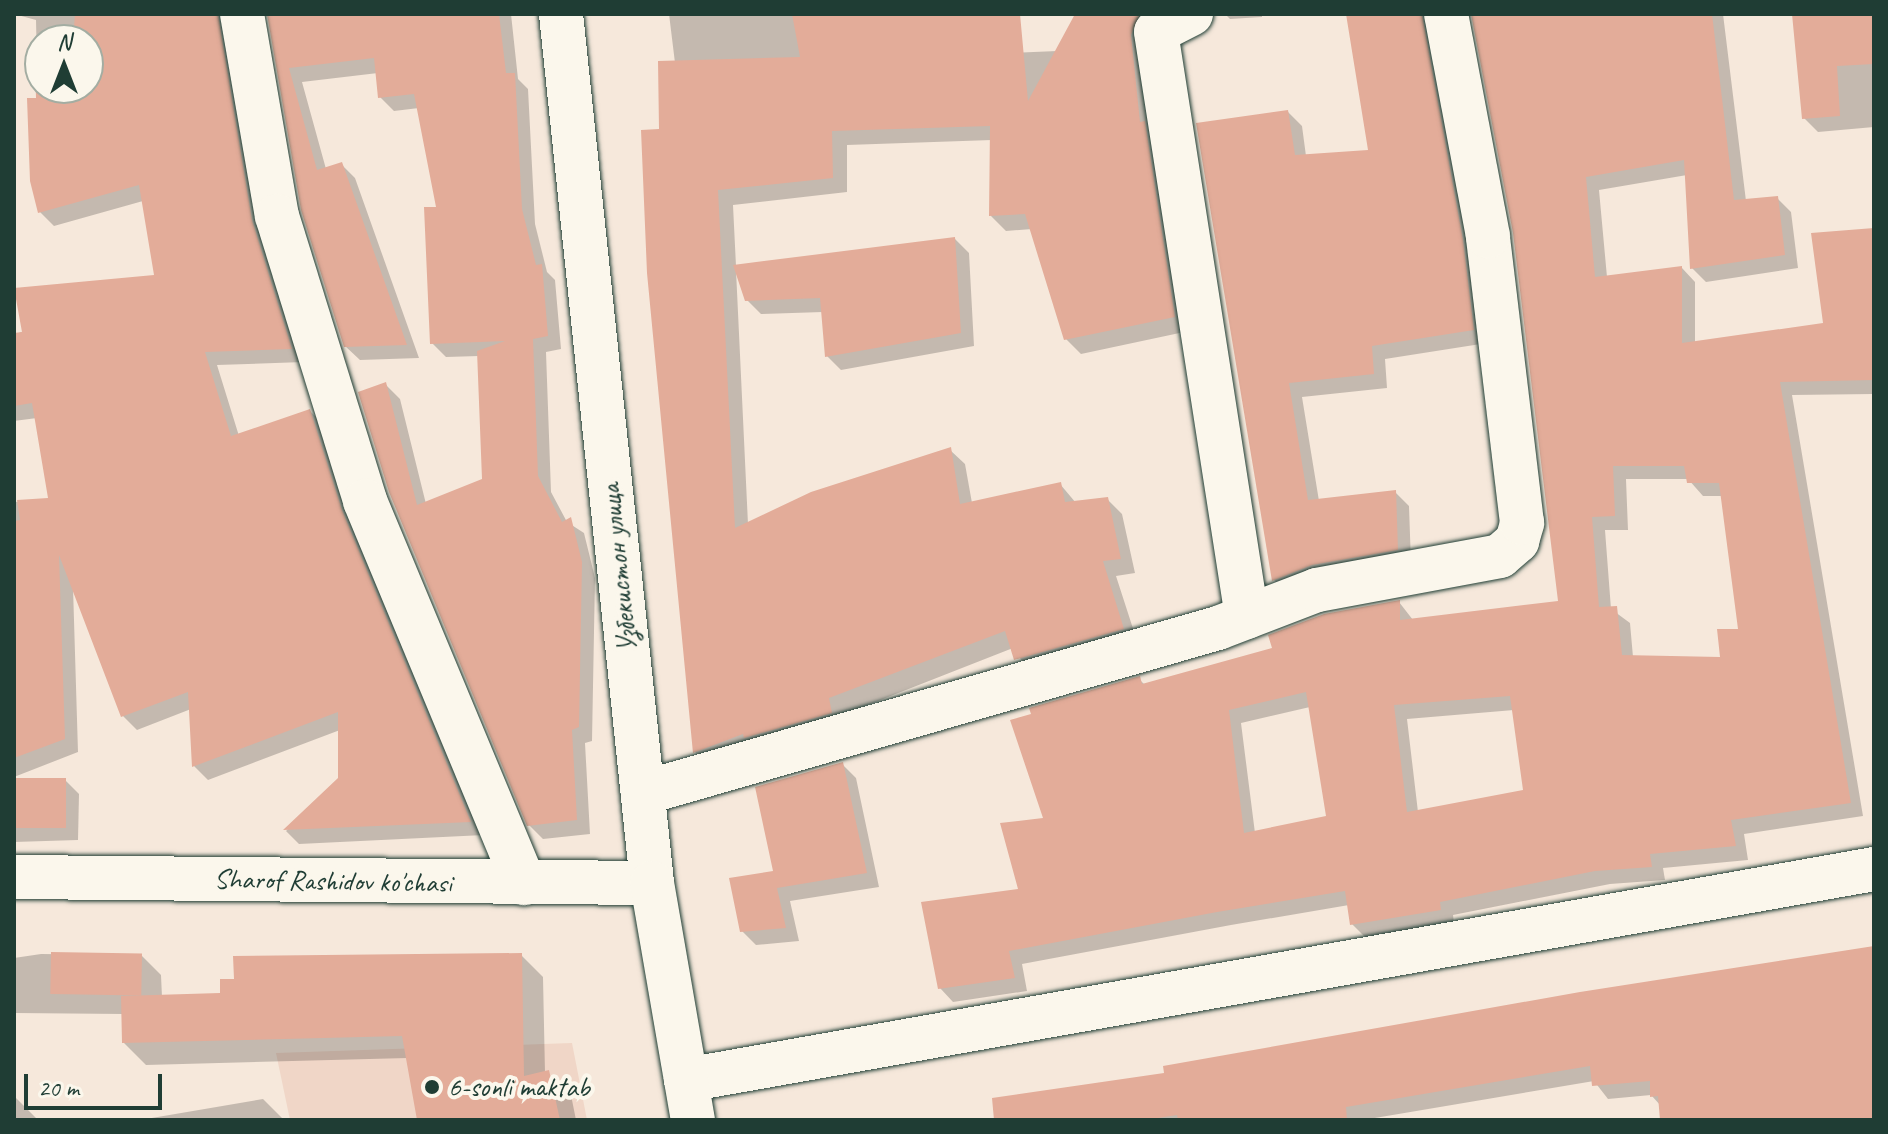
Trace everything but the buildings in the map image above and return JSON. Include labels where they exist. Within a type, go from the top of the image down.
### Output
[{"type":"street","points":[[242,14],[277,216],[365,501],[524,883]]},
{"type":"street","name":"Узбекистон улица","points":[[561,14],[652,883],[690,1100]]},
{"type":"street","points":[[1191,14],[1156,32],[1247,617]]},
{"type":"street","points":[[643,793],[1247,617],[1317,590],[1500,556],[1517,541],[1522,523],[1488,236],[1446,14]]},
{"type":"street","points":[[690,1100],[1874,869]]},
{"type":"street","name":"Sharof Rashidov ko'chasi","points":[[14,877],[652,883]]},
{"type":"shaded area","name":"6-sonli maktab","points":[[572,1043],[587,1120],[290,1120],[276,1053]]},
{"type":"place","name":"6-sonli maktab","points":[[432,1087]]}]
